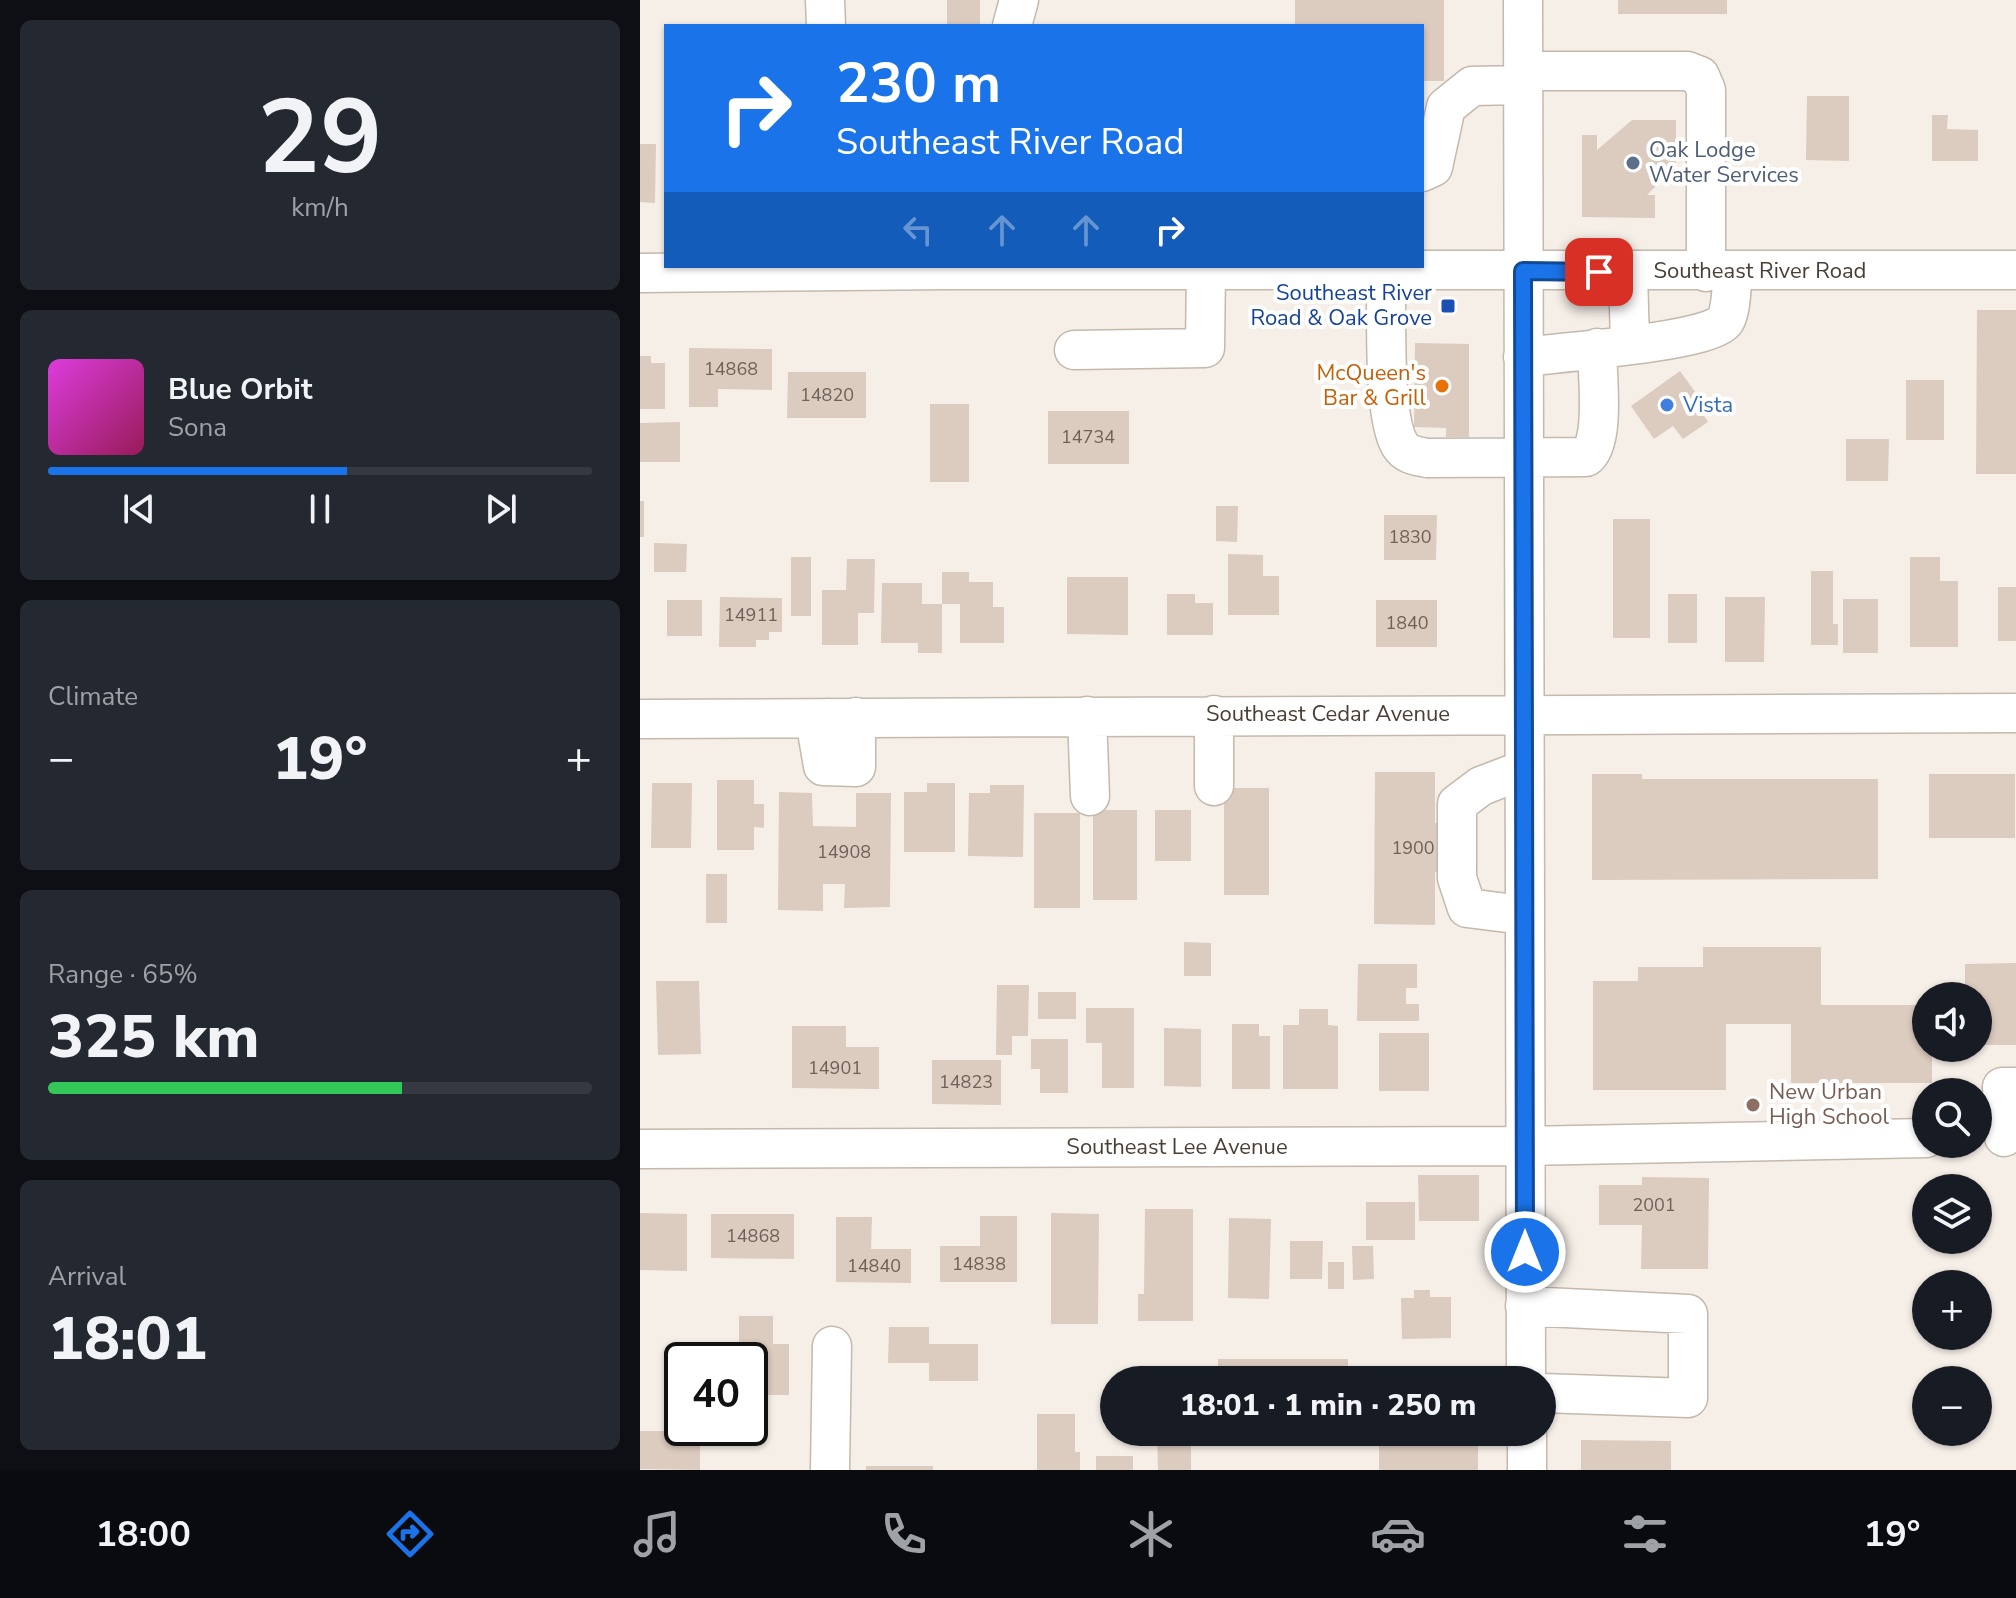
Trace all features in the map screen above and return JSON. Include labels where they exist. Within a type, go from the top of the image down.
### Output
[{"type":"street","points":[[825,0],[826,24]]},
{"type":"street","points":[[1013,24],[1019,0]]},
{"type":"street","points":[[1523,0],[1526,1366]]},
{"type":"street","points":[[1424,171],[1433,167],[1446,107],[1472,86],[1523,78],[1687,71],[1700,76],[1706,90],[1726,319],[1717,329],[1523,357]]},
{"type":"street","name":"Southeast River Road","points":[[640,273],[827,268],[1628,272],[2016,270]]},
{"type":"street","points":[[1074,350],[1205,348],[1206,270]]},
{"type":"street","points":[[1386,271],[1391,417],[1399,445],[1408,453],[1427,458],[1586,457],[1593,453],[1628,272]]},
{"type":"street","name":"Southeast Cedar Avenue","points":[[640,719],[2016,713]]},
{"type":"street","points":[[1214,715],[1214,786]]},
{"type":"street","points":[[1087,716],[1090,796]]},
{"type":"street","points":[[1523,770],[1481,786],[1457,804],[1457,878],[1467,908],[1523,915]]},
{"type":"street","points":[[1999,1137],[2002,1087],[2016,1087]]},
{"type":"street","name":"Southeast Lee Avenue","points":[[640,1149],[1524,1146],[1912,1138]]},
{"type":"street","points":[[1525,1306],[1688,1314],[1688,1398],[1556,1393]]},
{"type":"street","points":[[830,1470],[832,1346]]},
{"type":"street","points":[[1527,1446],[1527,1470]]},
{"type":"building","points":[[947,0],[980,0],[980,24],[947,24]]},
{"type":"building","points":[[1295,0],[1444,0],[1444,81],[1424,81],[1424,24],[1295,24]]},
{"type":"building","points":[[1618,0],[1727,0],[1727,14],[1618,14]]},
{"type":"building","points":[[1807,96],[1849,96],[1849,161],[1806,160]]},
{"type":"building","points":[[1932,115],[1948,115],[1947,129],[1978,130],[1978,161],[1932,161]]},
{"type":"building","points":[[1632,120],[1676,120],[1676,165],[1647,195],[1655,195],[1655,218],[1582,217],[1582,135],[1597,135],[1597,150]]},
{"type":"building","points":[[640,144],[656,144],[655,203],[640,202]]},
{"type":"building","points":[[1977,310],[2016,310],[2016,474],[1976,474]]},
{"type":"building","name":"McQueen's Bar & Grill","points":[[1415,343],[1469,344],[1469,437],[1446,437],[1446,428],[1414,427]]},
{"type":"building","points":[[689,348],[772,349],[772,390],[718,389],[718,407],[689,407]]},
{"type":"building","points":[[640,356],[651,356],[651,363],[665,363],[665,409],[640,409]]},
{"type":"building","name":"Vista","points":[[1680,371],[1704,404],[1699,408],[1708,422],[1683,439],[1673,426],[1654,439],[1631,406]]},
{"type":"building","points":[[788,372],[866,372],[866,418],[787,418]]},
{"type":"building","points":[[1906,380],[1944,380],[1944,440],[1906,440]]},
{"type":"building","points":[[930,404],[969,404],[969,482],[930,482]]},
{"type":"building","points":[[1048,411],[1129,411],[1129,464],[1048,464]]},
{"type":"building","points":[[680,422],[680,462],[640,462],[640,423]]},
{"type":"building","points":[[1846,439],[1889,439],[1888,481],[1846,481]]},
{"type":"building","points":[[640,501],[644,501],[644,537],[640,537]]},
{"type":"building","points":[[1216,506],[1238,506],[1237,542],[1216,541]]},
{"type":"building","points":[[1384,515],[1437,515],[1436,560],[1384,560]]},
{"type":"building","points":[[1613,519],[1650,519],[1650,638],[1613,638]]},
{"type":"building","points":[[654,543],[687,544],[686,572],[654,572]]},
{"type":"building","points":[[1228,554],[1263,555],[1263,576],[1279,576],[1279,615],[1228,615]]},
{"type":"building","points":[[791,557],[811,557],[811,616],[791,616]]},
{"type":"building","points":[[1910,557],[1940,557],[1940,581],[1958,581],[1958,647],[1910,647]]},
{"type":"building","points":[[847,559],[875,559],[874,613],[858,613],[858,645],[822,645],[822,590],[846,590]]},
{"type":"building","points":[[1811,571],[1833,571],[1833,624],[1838,624],[1838,645],[1811,645]]},
{"type":"building","points":[[942,572],[969,572],[969,582],[993,582],[993,607],[1004,607],[1004,643],[960,643],[960,604],[942,604]]},
{"type":"building","points":[[1067,577],[1128,577],[1128,635],[1067,634]]},
{"type":"building","points":[[882,583],[922,583],[922,604],[942,604],[942,653],[918,653],[918,643],[881,643]]},
{"type":"building","points":[[1998,587],[2016,587],[2016,641],[1998,641]]},
{"type":"building","points":[[1167,594],[1195,594],[1195,603],[1213,603],[1213,635],[1167,635]]},
{"type":"building","points":[[1668,594],[1697,594],[1697,643],[1668,643]]},
{"type":"building","points":[[720,597],[782,598],[782,632],[769,632],[769,640],[756,640],[756,647],[719,647]]},
{"type":"building","points":[[1725,597],[1765,597],[1764,662],[1725,662]]},
{"type":"building","points":[[1843,599],[1878,599],[1878,653],[1843,653]]},
{"type":"building","points":[[667,600],[702,600],[702,636],[667,636]]},
{"type":"building","points":[[1376,600],[1437,600],[1437,647],[1376,647]]},
{"type":"building","points":[[1375,772],[1435,772],[1435,823],[1452,823],[1452,872],[1435,872],[1435,925],[1374,924]]},
{"type":"building","points":[[1592,774],[1642,774],[1642,779],[1878,779],[1878,879],[1592,880]]},
{"type":"building","points":[[1929,774],[2015,774],[2015,838],[1929,838]]},
{"type":"building","points":[[717,780],[754,780],[754,804],[764,804],[764,828],[754,827],[754,850],[717,850]]},
{"type":"building","points":[[652,783],[692,783],[691,848],[651,848]]},
{"type":"building","points":[[927,783],[955,783],[955,852],[904,852],[904,792],[927,792]]},
{"type":"building","points":[[990,785],[1024,785],[1023,857],[968,856],[969,793],[990,793]]},
{"type":"building","points":[[1224,788],[1269,788],[1269,895],[1224,895]]},
{"type":"building","points":[[779,792],[812,793],[813,826],[856,827],[856,793],[891,793],[890,907],[844,908],[845,884],[823,884],[823,911],[778,910]]},
{"type":"building","points":[[1093,810],[1137,810],[1137,900],[1093,900]]},
{"type":"building","points":[[1155,810],[1191,810],[1191,861],[1155,861]]},
{"type":"building","points":[[1034,813],[1080,813],[1080,908],[1034,908]]},
{"type":"building","points":[[706,874],[727,874],[727,923],[706,923]]},
{"type":"building","points":[[1184,942],[1211,943],[1211,976],[1184,976]]},
{"type":"building","points":[[1703,947],[1821,947],[1821,1005],[1912,1005],[1912,1062],[1932,1062],[1932,1078],[1912,1078],[1912,1083],[1791,1083],[1791,1024],[1726,1024],[1726,1090],[1593,1090],[1593,981],[1638,981],[1638,967],[1703,967]]},
{"type":"building","points":[[2016,963],[2016,1045],[1992,1045],[1992,982],[1965,982],[1965,964]]},
{"type":"building","points":[[1358,964],[1417,964],[1417,988],[1406,988],[1406,1004],[1419,1004],[1419,1021],[1357,1021]]},
{"type":"building","points":[[656,981],[699,981],[701,1054],[658,1055]]},
{"type":"building","points":[[997,985],[1029,985],[1028,1036],[1012,1036],[1012,1055],[996,1055]]},
{"type":"building","points":[[1038,992],[1076,992],[1076,1019],[1038,1019]]},
{"type":"building","points":[[1086,1008],[1134,1008],[1134,1088],[1102,1088],[1102,1043],[1086,1043]]},
{"type":"building","points":[[1299,1009],[1328,1009],[1328,1025],[1338,1026],[1338,1089],[1283,1089],[1283,1025],[1299,1025]]},
{"type":"building","points":[[1232,1024],[1259,1024],[1259,1036],[1270,1036],[1270,1089],[1232,1089]]},
{"type":"building","points":[[792,1026],[846,1026],[846,1047],[879,1047],[879,1089],[792,1088]]},
{"type":"building","points":[[1164,1028],[1201,1029],[1201,1087],[1164,1086]]},
{"type":"building","points":[[1379,1033],[1429,1033],[1429,1091],[1379,1091]]},
{"type":"building","points":[[1031,1039],[1068,1039],[1068,1093],[1040,1093],[1040,1069],[1031,1069]]},
{"type":"building","points":[[932,1060],[1001,1060],[1001,1105],[932,1104]]},
{"type":"building","points":[[1418,1175],[1479,1175],[1479,1221],[1419,1221]]},
{"type":"building","points":[[1642,1177],[1709,1178],[1708,1269],[1641,1269],[1642,1225],[1599,1225],[1599,1185],[1642,1185]]},
{"type":"building","points":[[1366,1202],[1415,1202],[1415,1240],[1366,1240]]},
{"type":"building","points":[[1145,1209],[1193,1209],[1193,1321],[1138,1321],[1138,1294],[1144,1294]]},
{"type":"building","points":[[640,1213],[687,1214],[687,1271],[640,1270]]},
{"type":"building","points":[[1051,1213],[1099,1214],[1098,1324],[1051,1324]]},
{"type":"building","points":[[711,1214],[794,1214],[794,1259],[711,1258]]},
{"type":"building","points":[[980,1216],[1017,1216],[1017,1282],[940,1282],[940,1246],[980,1246]]},
{"type":"building","points":[[836,1217],[872,1217],[871,1249],[911,1249],[911,1283],[836,1282]]},
{"type":"building","points":[[1229,1218],[1271,1219],[1269,1299],[1228,1298]]},
{"type":"building","points":[[1290,1241],[1323,1241],[1322,1279],[1290,1279]]},
{"type":"building","points":[[1352,1246],[1373,1246],[1374,1279],[1353,1280]]},
{"type":"building","points":[[1328,1262],[1344,1262],[1344,1289],[1328,1289]]},
{"type":"building","points":[[1414,1290],[1430,1290],[1430,1297],[1451,1297],[1451,1338],[1402,1339],[1401,1298],[1414,1298]]},
{"type":"building","points":[[739,1316],[773,1316],[773,1344],[789,1344],[789,1395],[768,1395],[768,1342],[739,1342]]},
{"type":"building","points":[[889,1327],[929,1327],[929,1344],[978,1344],[978,1381],[929,1381],[929,1363],[888,1363]]},
{"type":"building","points":[[1218,1359],[1348,1359],[1348,1366],[1218,1366]]},
{"type":"building","points":[[1037,1414],[1075,1414],[1075,1452],[1080,1452],[1080,1470],[1037,1470]]},
{"type":"building","points":[[640,1431],[664,1431],[664,1446],[700,1446],[700,1470],[640,1469]]},
{"type":"building","points":[[1581,1440],[1671,1441],[1671,1470],[1581,1470]]},
{"type":"building","points":[[1157,1446],[1191,1446],[1191,1470],[1158,1470]]},
{"type":"building","points":[[1379,1446],[1478,1446],[1478,1470],[1379,1470]]},
{"type":"building","points":[[1096,1456],[1133,1456],[1133,1470],[1096,1470]]},
{"type":"building","points":[[866,1466],[933,1466],[933,1470],[866,1470]]},
{"type":"place","name":"Oak Lodge Water Services","points":[[1633,163]]},
{"type":"place","name":"Southeast River Road & Oak Grove","points":[[1448,306]]},
{"type":"place","name":"McQueen's Bar & Grill","points":[[1442,386]]},
{"type":"place","name":"Vista","points":[[1667,405]]},
{"type":"place","name":"New Urban High School","points":[[1753,1105]]},
{"type":"route","points":[[1525,1252],[1523,271],[1599,272]]}]
